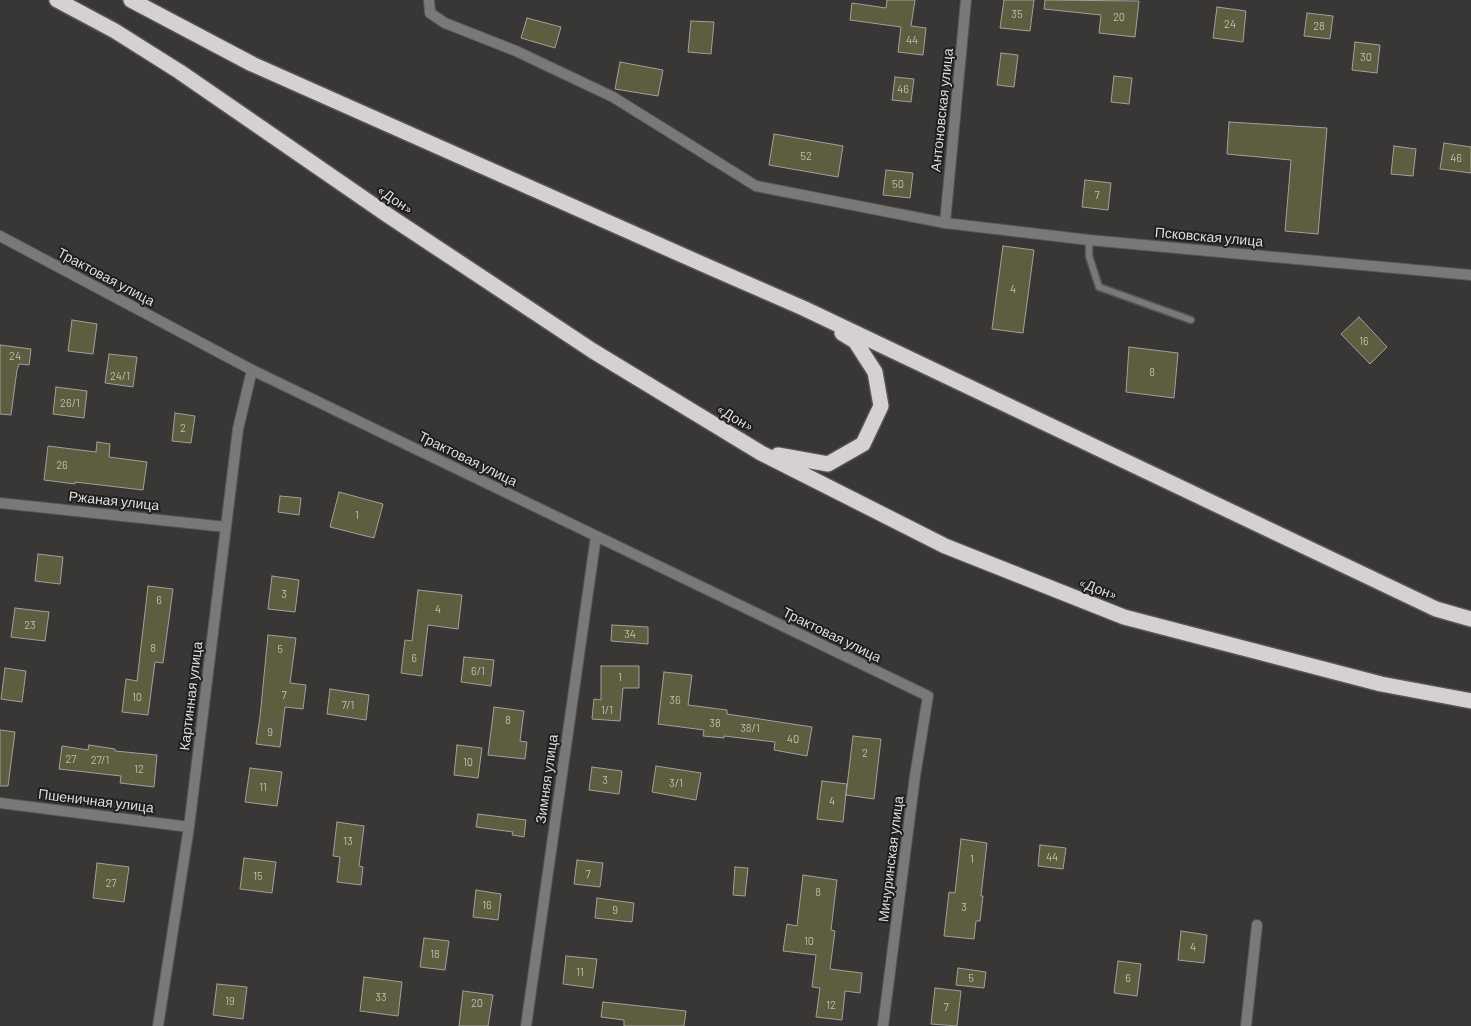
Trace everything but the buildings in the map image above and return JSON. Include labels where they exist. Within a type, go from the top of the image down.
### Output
[{"type":"highway","name":"«Дон»","points":[[57,0],[115,31],[180,72],[389,216],[585,345],[761,453],[944,546],[1124,617],[1381,684],[1471,701]]},
{"type":"highway","points":[[131,0],[252,64],[803,308],[1436,609],[1471,619]]},
{"type":"highway","points":[[761,453],[828,464],[863,444],[881,406],[875,372],[855,342],[803,308]]},
{"type":"street","name":"Псковская улица","points":[[428,0],[430,14],[445,23],[516,51],[613,97],[756,186],[944,223],[1089,240],[1471,275]]},
{"type":"street","name":"Антоновская улица","points":[[944,223],[966,0]]},
{"type":"street","name":"Трактовая улица","points":[[0,236],[252,370],[928,696]]},
{"type":"street","name":"Картинная улица","points":[[158,1026],[189,827],[238,429],[252,370]]},
{"type":"street","name":"Ржаная улица","points":[[0,503],[226,527]]},
{"type":"street","name":"Зимняя улица","points":[[526,1026],[596,536]]},
{"type":"street","name":"Мичуринская улица","points":[[884,1026],[915,776],[928,696]]},
{"type":"street","name":"Пшеничная улица","points":[[0,803],[189,827]]},
{"type":"street","points":[[1246,1026],[1257,925]]},
{"type":"lane","points":[[1089,240],[1089,256],[1099,286],[1191,320]]}]
